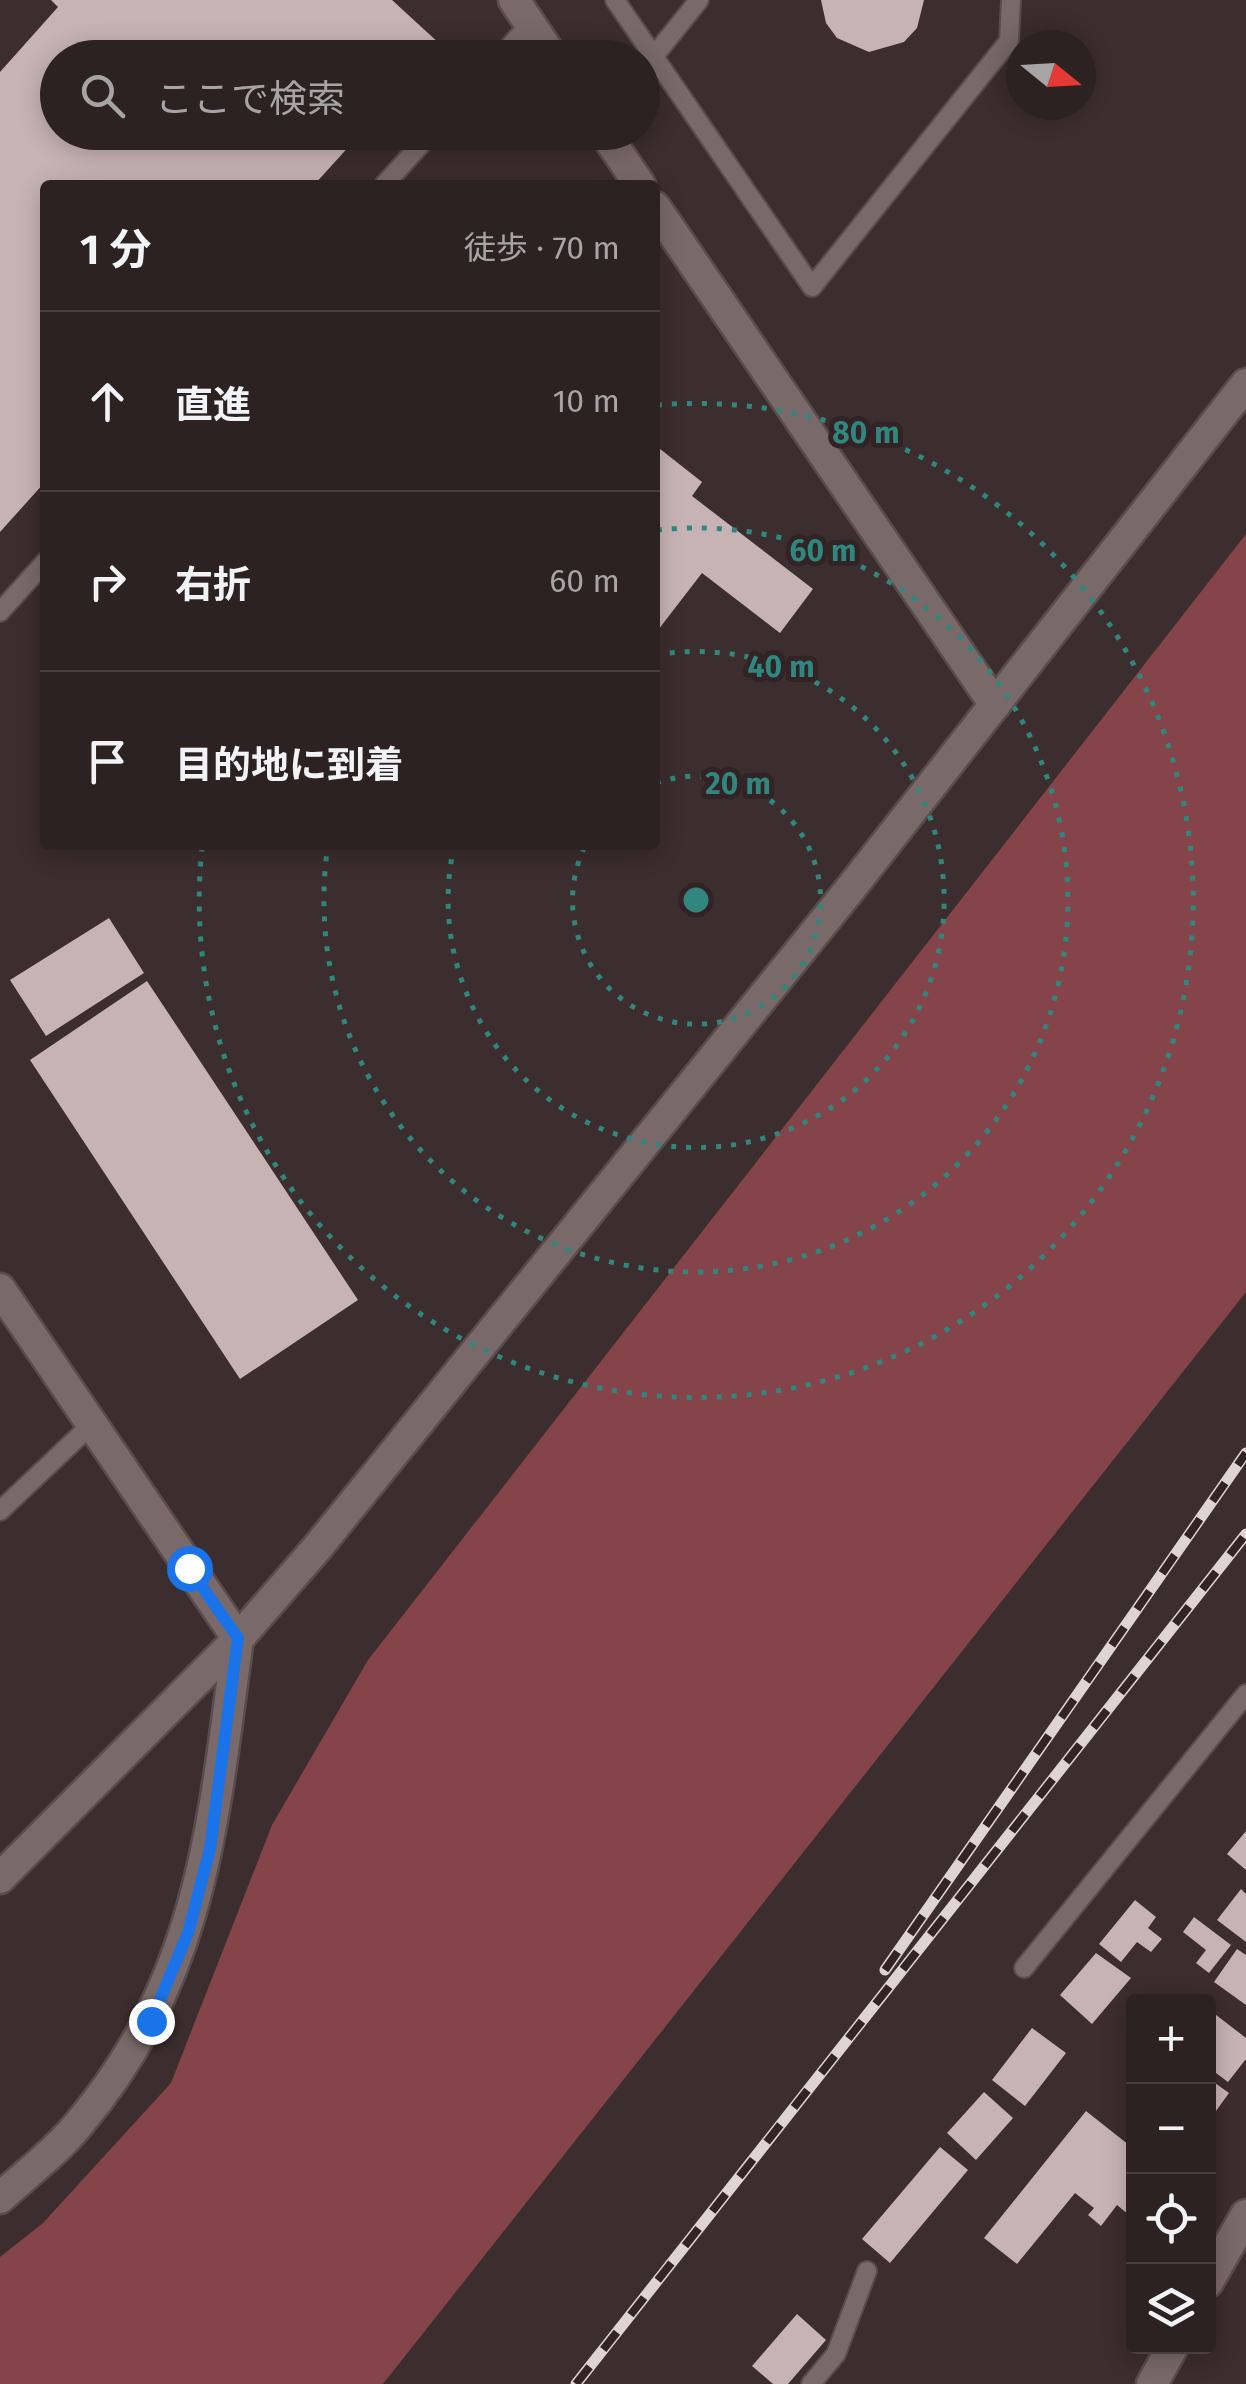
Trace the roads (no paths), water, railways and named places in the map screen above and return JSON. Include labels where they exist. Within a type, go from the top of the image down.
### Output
[{"type":"street","points":[[522,12],[541,40]]},
{"type":"street","points":[[616,150],[637,180]]},
{"type":"street","points":[[660,215],[995,705]]},
{"type":"street","points":[[0,1878],[238,1638],[330,1532],[995,705],[1246,384]]},
{"type":"street","points":[[0,1289],[238,1638],[210,1849],[188,1933],[151,2021],[78,2126],[0,2198]]},
{"type":"street","points":[[1216,2268],[1246,2215]]},
{"type":"lane","points":[[615,0],[643,40]]},
{"type":"lane","points":[[660,49],[699,0]]},
{"type":"lane","points":[[660,65],[812,287],[1009,42],[1011,0]]},
{"type":"lane","points":[[508,40],[522,12]]},
{"type":"lane","points":[[389,180],[416,150]]},
{"type":"lane","points":[[0,612],[40,568]]},
{"type":"lane","points":[[0,1511],[92,1424]]},
{"type":"lane","points":[[1024,1968],[1246,1694]]},
{"type":"lane","points":[[811,2384],[836,2354],[866,2271]]},
{"type":"railway","points":[[885,1970],[1246,1453]]},
{"type":"railway","points":[[576,2384],[1246,1534]]}]
